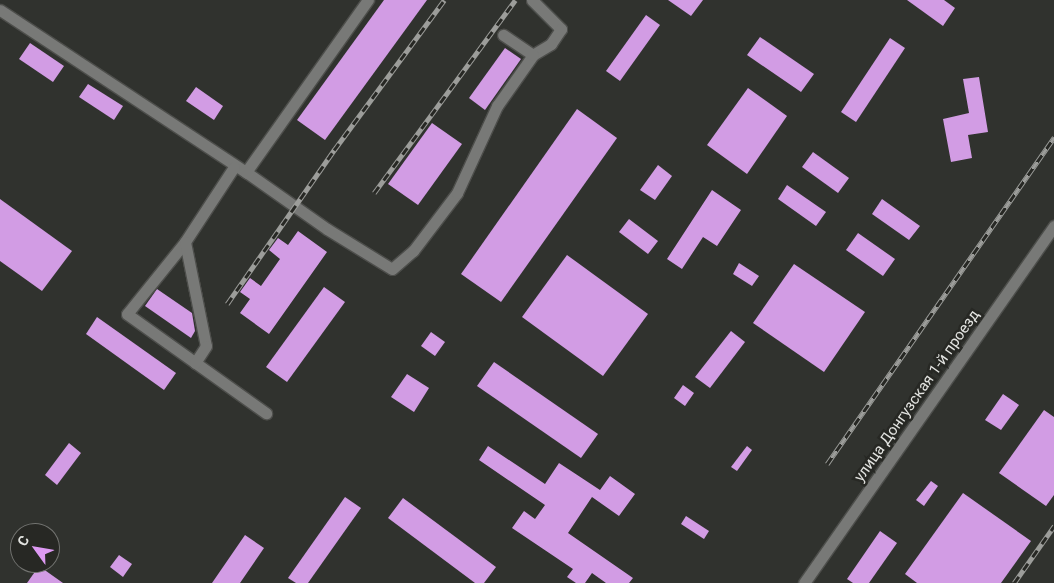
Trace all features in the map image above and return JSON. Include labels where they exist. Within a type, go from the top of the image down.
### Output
[{"type":"street","points":[[246,172],[368,0]]},
{"type":"street","points":[[0,10],[234,167],[246,172],[327,229],[392,269],[413,251],[457,193],[497,106],[533,55],[551,44],[561,29],[532,0]]},
{"type":"street","points":[[503,35],[533,55]]},
{"type":"street","points":[[234,167],[185,242],[127,314],[266,413]]},
{"type":"street","name":"улица Донгузская 1-й проезд","points":[[810,581],[1054,226]]},
{"type":"street","points":[[185,242],[206,346],[195,363]]},
{"type":"building","points":[[384,0],[427,0],[325,140],[297,120]]},
{"type":"building","points":[[668,0],[703,0],[691,16]]},
{"type":"building","points":[[907,0],[944,0],[955,8],[943,26]]},
{"type":"building","points":[[646,15],[660,25],[620,81],[606,71]]},
{"type":"building","points":[[760,37],[814,74],[801,92],[747,55]]},
{"type":"building","points":[[890,38],[905,48],[856,122],[841,112]]},
{"type":"building","points":[[30,43],[64,66],[53,82],[19,59]]},
{"type":"building","points":[[505,48],[521,59],[485,110],[469,98]]},
{"type":"building","points":[[979,77],[988,132],[968,135],[972,158],[951,162],[943,119],[969,113],[963,79]]},
{"type":"building","points":[[88,84],[123,106],[114,120],[79,97]]},
{"type":"building","points":[[196,87],[223,106],[214,120],[186,101]]},
{"type":"building","points":[[748,88],[787,116],[747,174],[707,145]]},
{"type":"building","points":[[577,109],[617,138],[501,302],[461,274]]},
{"type":"building","points":[[432,123],[462,144],[418,205],[388,184]]},
{"type":"building","points":[[813,152],[849,178],[838,193],[802,167]]},
{"type":"building","points":[[658,165],[672,176],[655,200],[640,190]]},
{"type":"building","points":[[787,185],[826,212],[816,226],[778,199]]},
{"type":"building","points":[[712,190],[741,210],[717,246],[703,237],[682,269],[667,259]]},
{"type":"building","points":[[0,199],[72,251],[42,291],[0,261]]},
{"type":"building","points":[[882,199],[920,226],[909,240],[872,214]]},
{"type":"building","points":[[629,219],[658,241],[648,254],[619,232]]},
{"type":"building","points":[[298,231],[327,252],[269,334],[240,313],[250,299],[240,292],[250,278],[261,286],[280,259],[269,250],[278,238],[288,245]]},
{"type":"building","points":[[858,233],[895,259],[883,276],[846,250]]},
{"type":"building","points":[[567,255],[648,314],[603,376],[522,317]]},
{"type":"building","points":[[739,263],[759,276],[752,286],[733,274]]},
{"type":"building","points":[[794,264],[865,312],[824,372],[753,323]]},
{"type":"building","points":[[324,287],[345,302],[287,382],[266,367]]},
{"type":"building","points":[[157,289],[192,313],[195,331],[191,338],[145,306]]},
{"type":"building","points":[[97,317],[176,373],[164,390],[86,334]]},
{"type":"building","points":[[731,331],[745,342],[710,388],[695,377]]},
{"type":"building","points":[[431,332],[445,342],[435,356],[421,346]]},
{"type":"building","points":[[494,362],[598,434],[581,458],[477,386]]},
{"type":"building","points":[[407,374],[429,388],[414,412],[391,397]]},
{"type":"building","points":[[683,385],[694,393],[685,406],[674,398]]},
{"type":"building","points":[[1003,394],[1019,405],[1001,430],[985,420]]},
{"type":"building","points":[[1044,410],[1054,417],[1054,495],[1046,506],[999,473]]},
{"type":"building","points":[[69,443],[81,453],[57,485],[45,475]]},
{"type":"building","points":[[488,446],[545,484],[559,463],[600,490],[610,476],[635,494],[619,516],[592,497],[568,533],[633,578],[629,583],[606,583],[592,573],[585,583],[576,583],[567,577],[573,569],[512,528],[524,511],[535,519],[545,505],[479,460]]},
{"type":"building","points":[[747,446],[752,450],[737,471],[731,467]]},
{"type":"building","points":[[931,481],[938,486],[924,506],[916,500]]},
{"type":"building","points":[[963,493],[1031,541],[1001,583],[917,583],[905,574]]},
{"type":"building","points":[[345,497],[361,508],[308,583],[296,583],[288,578]]},
{"type":"building","points":[[403,498],[496,567],[484,583],[475,583],[388,518]]},
{"type":"building","points":[[686,516],[709,531],[704,539],[681,524]]},
{"type":"building","points":[[880,531],[897,543],[869,583],[853,583],[847,579]]},
{"type":"building","points":[[245,535],[264,548],[240,583],[212,583]]},
{"type":"building","points":[[119,555],[132,564],[123,577],[110,567]]},
{"type":"building","points":[[34,573],[49,573],[63,583],[27,583]]},
{"type":"railway","points":[[227,304],[334,150],[444,0]]},
{"type":"railway","points":[[374,193],[515,0]]},
{"type":"railway","points":[[827,464],[1054,137]]},
{"type":"railway","points":[[1014,583],[1054,526]]}]
